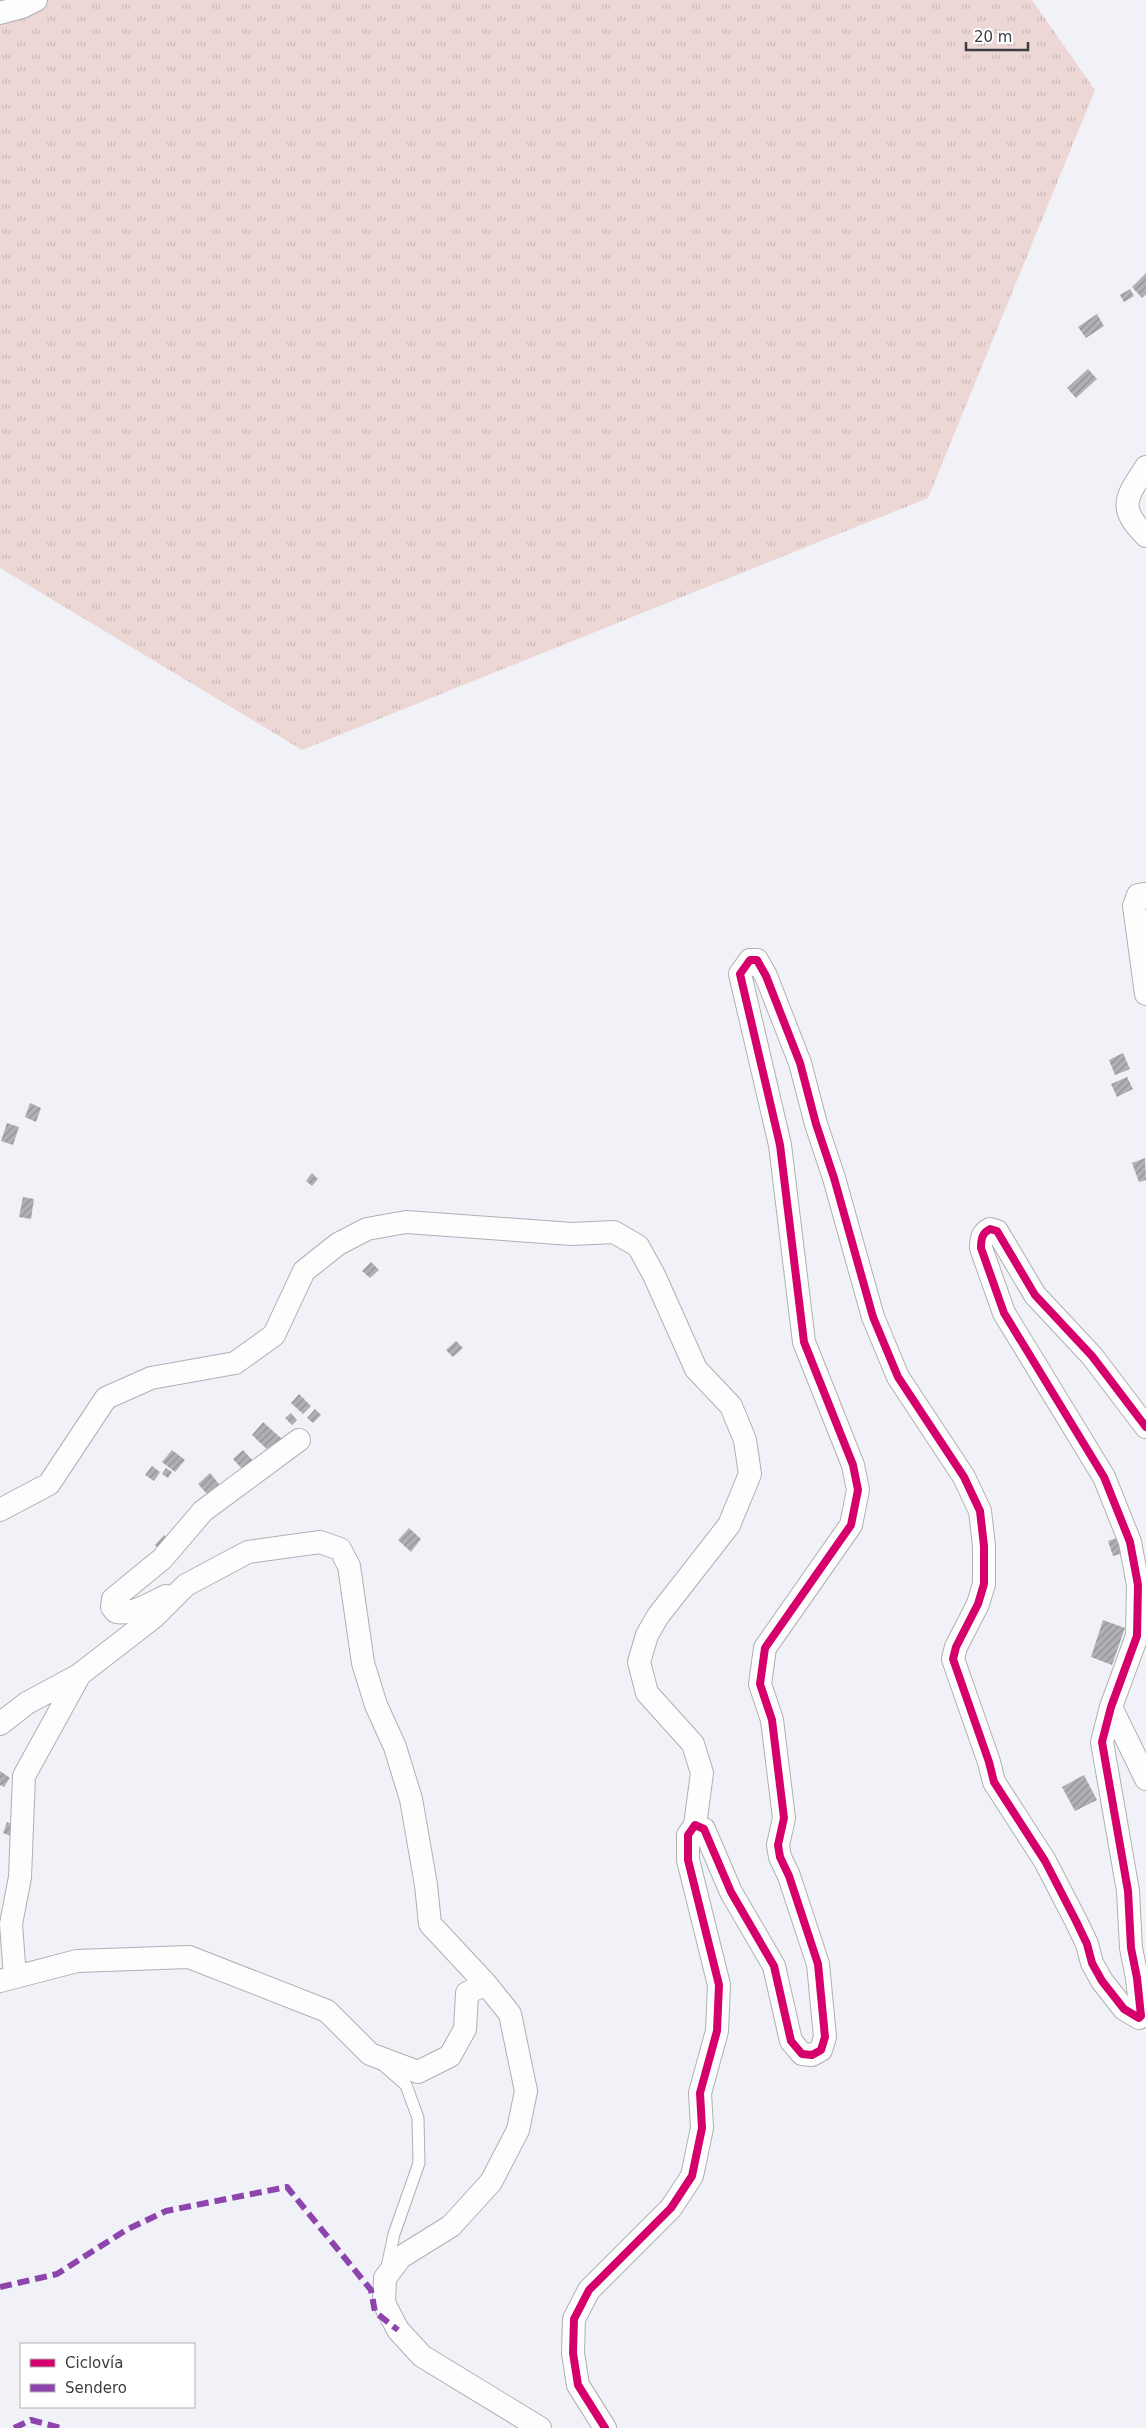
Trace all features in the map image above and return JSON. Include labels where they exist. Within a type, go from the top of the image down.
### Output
[{"type":"street","points":[[0,13],[22,8],[36,0]]},
{"type":"street","points":[[1146,467],[1128,496],[1130,520],[1146,536]]},
{"type":"street","points":[[1146,896],[1144,894],[1138,895],[1134,906],[1146,994]]},
{"type":"street","points":[[695,1825],[704,1828],[731,1892],[774,1966],[791,2041],[802,2054],[812,2055],[821,2050],[825,2037],[818,1964],[789,1876],[780,1857],[778,1845],[784,1818],[772,1720],[760,1684],[765,1648],[851,1525],[858,1490],[853,1465],[804,1342],[780,1145],[740,974],[750,960],[757,960],[766,976],[800,1063],[816,1124],[834,1178],[873,1316],[898,1377],[964,1477],[980,1511],[984,1546],[984,1584],[978,1604],[956,1647],[953,1659],[989,1762],[994,1782],[1045,1861],[1087,1944],[1092,1964],[1102,1981],[1124,2009],[1138,2018],[1141,2016],[1132,1948],[1128,1891],[1102,1742],[1111,1707],[1137,1636],[1138,1585],[1130,1542],[1104,1477],[1004,1313],[981,1248],[981,1239],[985,1232],[990,1229],[997,1231],[1035,1295],[1092,1356],[1146,1427]]},
{"type":"street","points":[[0,1510],[49,1484],[106,1398],[151,1378],[235,1363],[274,1335],[304,1271],[338,1244],[367,1229],[406,1222],[572,1234],[614,1232],[638,1246],[654,1275],[696,1369],[731,1406],[745,1440],[750,1474],[729,1525],[658,1616],[647,1634],[639,1662],[648,1693],[693,1744],[702,1773],[695,1825],[688,1835],[688,1860],[719,1985],[717,2031],[700,2094],[702,2128],[692,2176],[671,2208],[589,2290],[574,2319],[573,2353],[578,2385],[605,2428]]},
{"type":"street","points":[[299,1440],[203,1511],[162,1558],[113,1599],[112,1607],[116,1612],[122,1613],[149,1604],[248,1552],[320,1542],[340,1549],[349,1566],[363,1663],[376,1705],[395,1747],[411,1798],[426,1885],[430,1924],[486,1984],[510,2014],[526,2091],[518,2130],[491,2182],[450,2226],[401,2257],[385,2278],[384,2303],[398,2330],[422,2356],[540,2428]]},
{"type":"street","points":[[0,1724],[27,1704],[79,1675],[154,1617],[186,1585]]},
{"type":"street","points":[[79,1675],[24,1776],[20,1877],[11,1924],[7,1979],[77,1961],[190,1957],[327,2011],[370,2054],[418,2072],[450,2056],[465,2029],[467,1993],[486,1984]]},
{"type":"street","points":[[1111,1707],[1146,1779]]},
{"type":"lane","points":[[370,2054],[406,2085],[418,2118],[419,2163],[394,2234],[385,2278]]},
{"type":"green space","points":[[0,0],[1032,0],[1095,90],[928,498],[302,750],[0,568]]},
{"type":"building","points":[[1146,273],[1146,294],[1142,298],[1132,287]]},
{"type":"building","points":[[1130,289],[1134,296],[1124,302],[1120,295]]},
{"type":"building","points":[[1097,314],[1104,326],[1086,338],[1078,327]]},
{"type":"building","points":[[1088,369],[1097,379],[1076,398],[1067,388]]},
{"type":"building","points":[[1123,1053],[1130,1069],[1115,1075],[1109,1060]]},
{"type":"building","points":[[1127,1077],[1133,1089],[1117,1097],[1111,1084]]},
{"type":"building","points":[[30,1103],[41,1108],[36,1122],[25,1117]]},
{"type":"building","points":[[7,1123],[19,1127],[13,1145],[1,1141]]},
{"type":"building","points":[[1145,1158],[1146,1180],[1139,1182],[1132,1163]]},
{"type":"building","points":[[312,1173],[318,1179],[312,1186],[306,1181]]},
{"type":"building","points":[[23,1197],[34,1199],[31,1219],[19,1217]]},
{"type":"building","points":[[371,1262],[379,1270],[370,1278],[362,1271]]},
{"type":"building","points":[[456,1341],[463,1348],[453,1357],[446,1350]]},
{"type":"building","points":[[299,1394],[311,1406],[303,1414],[291,1403]]},
{"type":"building","points":[[315,1409],[321,1415],[313,1423],[307,1418]]},
{"type":"building","points":[[291,1413],[297,1420],[292,1425],[285,1418]]},
{"type":"building","points":[[263,1422],[282,1439],[270,1452],[252,1435]]},
{"type":"building","points":[[172,1450],[185,1460],[175,1472],[162,1462]]},
{"type":"building","points":[[243,1450],[255,1463],[245,1472],[233,1459]]},
{"type":"building","points":[[152,1466],[160,1472],[154,1481],[145,1475]]},
{"type":"building","points":[[166,1468],[172,1472],[168,1478],[162,1474]]},
{"type":"building","points":[[210,1473],[219,1484],[207,1494],[198,1484]]},
{"type":"building","points":[[409,1528],[421,1539],[411,1552],[398,1540]]},
{"type":"building","points":[[164,1535],[172,1542],[163,1553],[155,1545]]},
{"type":"building","points":[[1123,1536],[1128,1552],[1113,1556],[1108,1541]]},
{"type":"building","points":[[1103,1620],[1125,1628],[1112,1665],[1091,1657]]},
{"type":"building","points":[[0,1771],[10,1778],[4,1787],[0,1785]]},
{"type":"building","points":[[1084,1775],[1097,1800],[1075,1811],[1062,1787]]},
{"type":"building","points":[[7,1822],[18,1826],[13,1837],[3,1833]]},
{"type":"marked path","points":[[0,2287],[57,2274],[126,2230],[166,2211],[287,2187],[371,2290],[375,2312],[398,2330]]},
{"type":"marked path","points":[[14,2428],[31,2420],[61,2428]]},
{"type":"cycle path","points":[[605,2428],[578,2385],[573,2353],[574,2319],[589,2290],[671,2208],[692,2176],[702,2128],[700,2093],[717,2031],[719,1985],[688,1860],[688,1835],[695,1825],[704,1829],[731,1892],[774,1966],[791,2041],[802,2054],[812,2055],[821,2050],[825,2037],[818,1964],[789,1876],[780,1857],[778,1845],[784,1818],[772,1720],[760,1684],[765,1648],[851,1525],[858,1490],[853,1465],[804,1342],[780,1145],[740,974],[750,960],[757,960],[766,976],[800,1063],[873,1317],[898,1377],[964,1477],[980,1511],[984,1546],[984,1584],[978,1604],[956,1647],[953,1659],[989,1762],[994,1782],[1045,1861],[1087,1944],[1092,1963],[1102,1981],[1124,2009],[1139,2018],[1141,2016],[1137,1978],[1131,1948],[1128,1891],[1102,1742],[1111,1707],[1137,1636],[1138,1585],[1130,1542],[1104,1477],[1004,1313],[981,1248],[982,1237],[985,1232],[990,1229],[997,1231],[1035,1295],[1092,1356],[1146,1427]]}]
